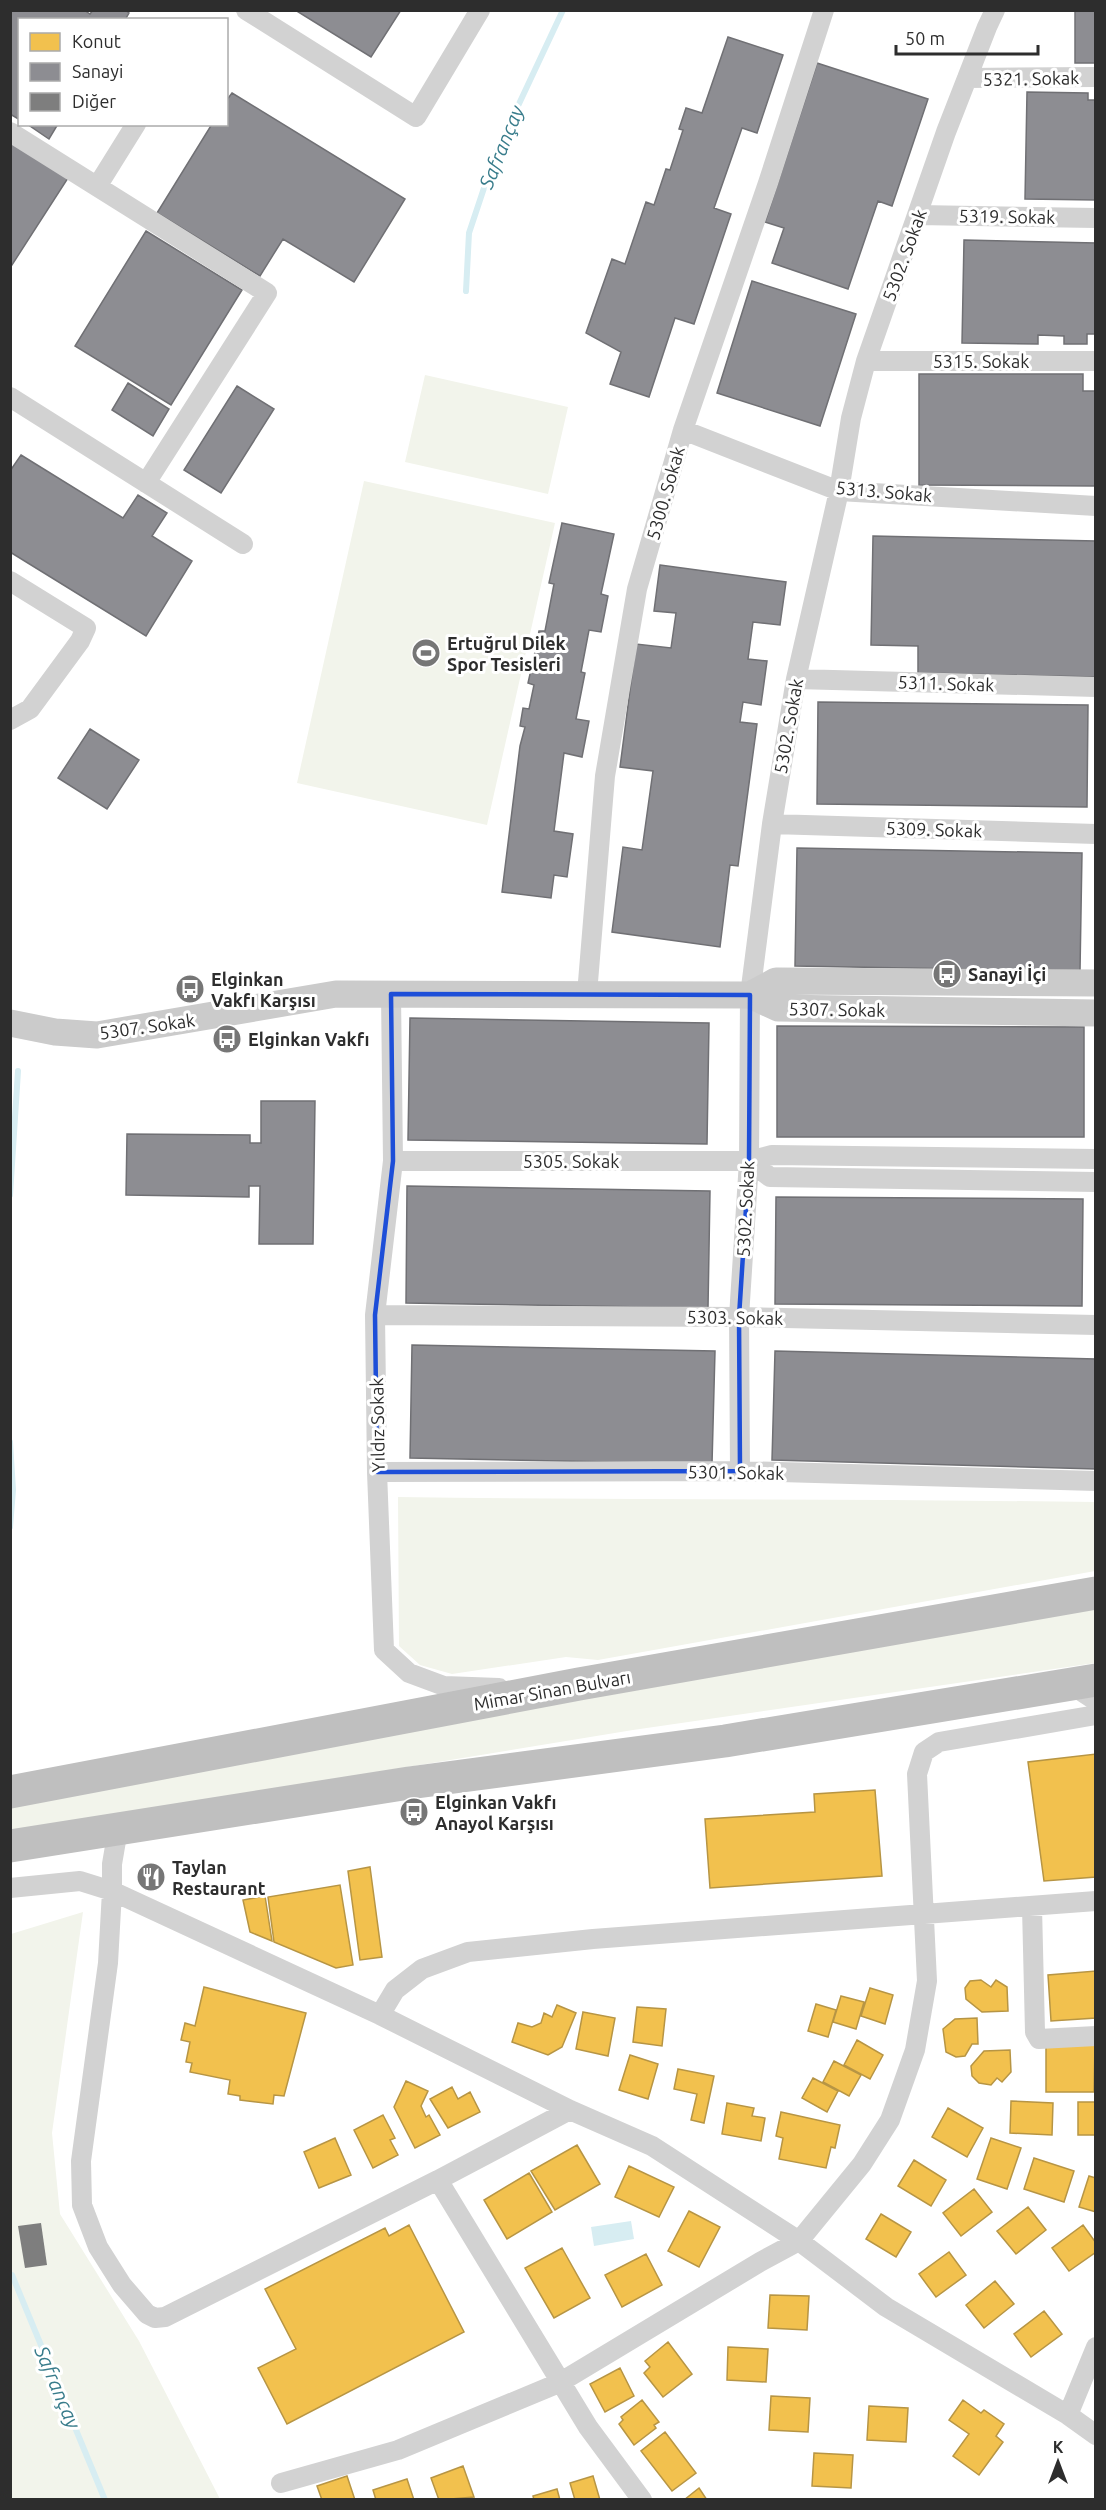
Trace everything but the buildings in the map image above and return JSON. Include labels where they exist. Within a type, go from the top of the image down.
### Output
[{"type":"highway","name":"Mimar Sinan Bulvarı","points":[[10,1792],[579,1684],[1095,1593]]},
{"type":"highway","points":[[10,1846],[409,1783],[724,1741],[1087,1688]]},
{"type":"street","points":[[246,10],[416,117],[474,13]]},
{"type":"street","name":"5300. Sokak","points":[[587,994],[607,764],[637,589],[683,430],[768,183],[824,10]]},
{"type":"street","name":"5302. Sokak","points":[[740,1471],[739,1317],[749,1161],[750,995],[772,824],[796,679],[839,491],[851,418],[866,361],[946,132],[995,10]]},
{"type":"street","name":"5321. Sokak","points":[[967,78],[1095,77]]},
{"type":"street","points":[[98,185],[135,126]]},
{"type":"street","points":[[10,132],[98,185],[267,293],[146,483]]},
{"type":"street","name":"5319. Sokak","points":[[918,215],[1095,218]]},
{"type":"street","name":"5315. Sokak","points":[[866,361],[1095,361]]},
{"type":"street","points":[[10,398],[243,544]]},
{"type":"street","name":"5313. Sokak","points":[[683,430],[839,491],[1095,506]]},
{"type":"street","points":[[10,581],[86,628],[80,641],[30,709],[10,720]]},
{"type":"street","name":"5311. Sokak","points":[[796,679],[1095,687]]},
{"type":"street","name":"5309. Sokak","points":[[772,824],[1095,834]]},
{"type":"street","name":"5307. Sokak","points":[[750,995],[776,981],[1095,983]]},
{"type":"street","name":"5307. Sokak","points":[[10,1023],[55,1032],[97,1035],[336,994],[750,995],[778,1008],[1095,1013]]},
{"type":"street","name":"Yıldız Sokak","points":[[391,994],[393,1161],[375,1315],[377,1472],[384,1650],[409,1673],[444,1686],[487,1688],[579,1684]]},
{"type":"street","name":"5305. Sokak","points":[[393,1161],[749,1161],[772,1155],[1095,1159]]},
{"type":"street","points":[[749,1161],[770,1177],[1095,1182]]},
{"type":"street","name":"5303. Sokak","points":[[375,1315],[739,1317],[1095,1325]]},
{"type":"street","name":"5301. Sokak","points":[[377,1472],[740,1471],[1095,1481]]},
{"type":"street","points":[[281,2483],[398,2450],[559,2383],[799,2241],[862,2164],[890,2120],[902,2092],[915,2050],[927,1981],[917,1774],[924,1752],[939,1742],[1095,1715]]},
{"type":"street","points":[[118,1829],[112,1864],[108,1963],[81,2161],[82,2205],[98,2247],[122,2285],[147,2314],[155,2318],[165,2317],[438,2180],[570,2110]]},
{"type":"street","points":[[10,1888],[80,1881],[112,1892],[380,2015],[570,2110],[652,2146],[799,2241],[886,2307],[1068,2415],[1095,2435]]},
{"type":"street","points":[[380,2015],[395,1990],[422,1969],[468,1952],[593,1939],[1095,1901]]},
{"type":"street","points":[[1032,1907],[1035,2032],[1039,2039],[1095,2036]]},
{"type":"street","points":[[438,2180],[559,2383],[588,2427],[642,2499]]},
{"type":"street","points":[[1068,2415],[1095,2347]]},
{"type":"highlighted area","points":[[391,994],[750,995],[749,1161],[739,1317],[740,1471],[377,1472],[375,1315],[393,1161]]},
{"type":"shaded area","points":[[425,375],[568,407],[548,494],[405,462]]},
{"type":"shaded area","name":"Ertuğrul Dilek Spor Tesisleri","points":[[364,481],[555,523],[487,825],[297,783]]},
{"type":"shaded area","points":[[398,1497],[1095,1502],[1095,1571],[598,1660],[566,1657],[452,1674],[420,1665],[399,1646]]},
{"type":"shaded area","points":[[1095,1608],[1095,1663],[633,1730],[11,1832],[11,1807],[624,1691]]},
{"type":"shaded area","points":[[83,1912],[52,2133],[60,2214],[139,2341],[220,2499],[11,2500],[11,1934]]},
{"type":"shaded area","points":[[631,2221],[634,2239],[594,2246],[591,2227]]},
{"type":"waterway","name":"Safrançay","points":[[466,291],[469,233],[495,155],[563,10]]},
{"type":"waterway","name":"Safrançay","points":[[10,1195],[18,1071]]},
{"type":"waterway","name":"Safrançay","points":[[10,1442],[13,1490],[10,1527]]},
{"type":"waterway","name":"Safrançay","points":[[12,2275],[105,2500]]},
{"type":"place","name":"Ertuğrul Dilek Spor Tesisleri","points":[[426,653]]},
{"type":"place","name":"Sanayi İçi","points":[[947,974]]},
{"type":"place","name":"Elginkan Vakfı Karşısı","points":[[190,989]]},
{"type":"place","name":"Elginkan Vakfı","points":[[227,1039]]},
{"type":"place","name":"Elginkan Vakfı Anayol Karşısı","points":[[414,1812]]},
{"type":"place","name":"Taylan Restaurant","points":[[151,1877]]}]
